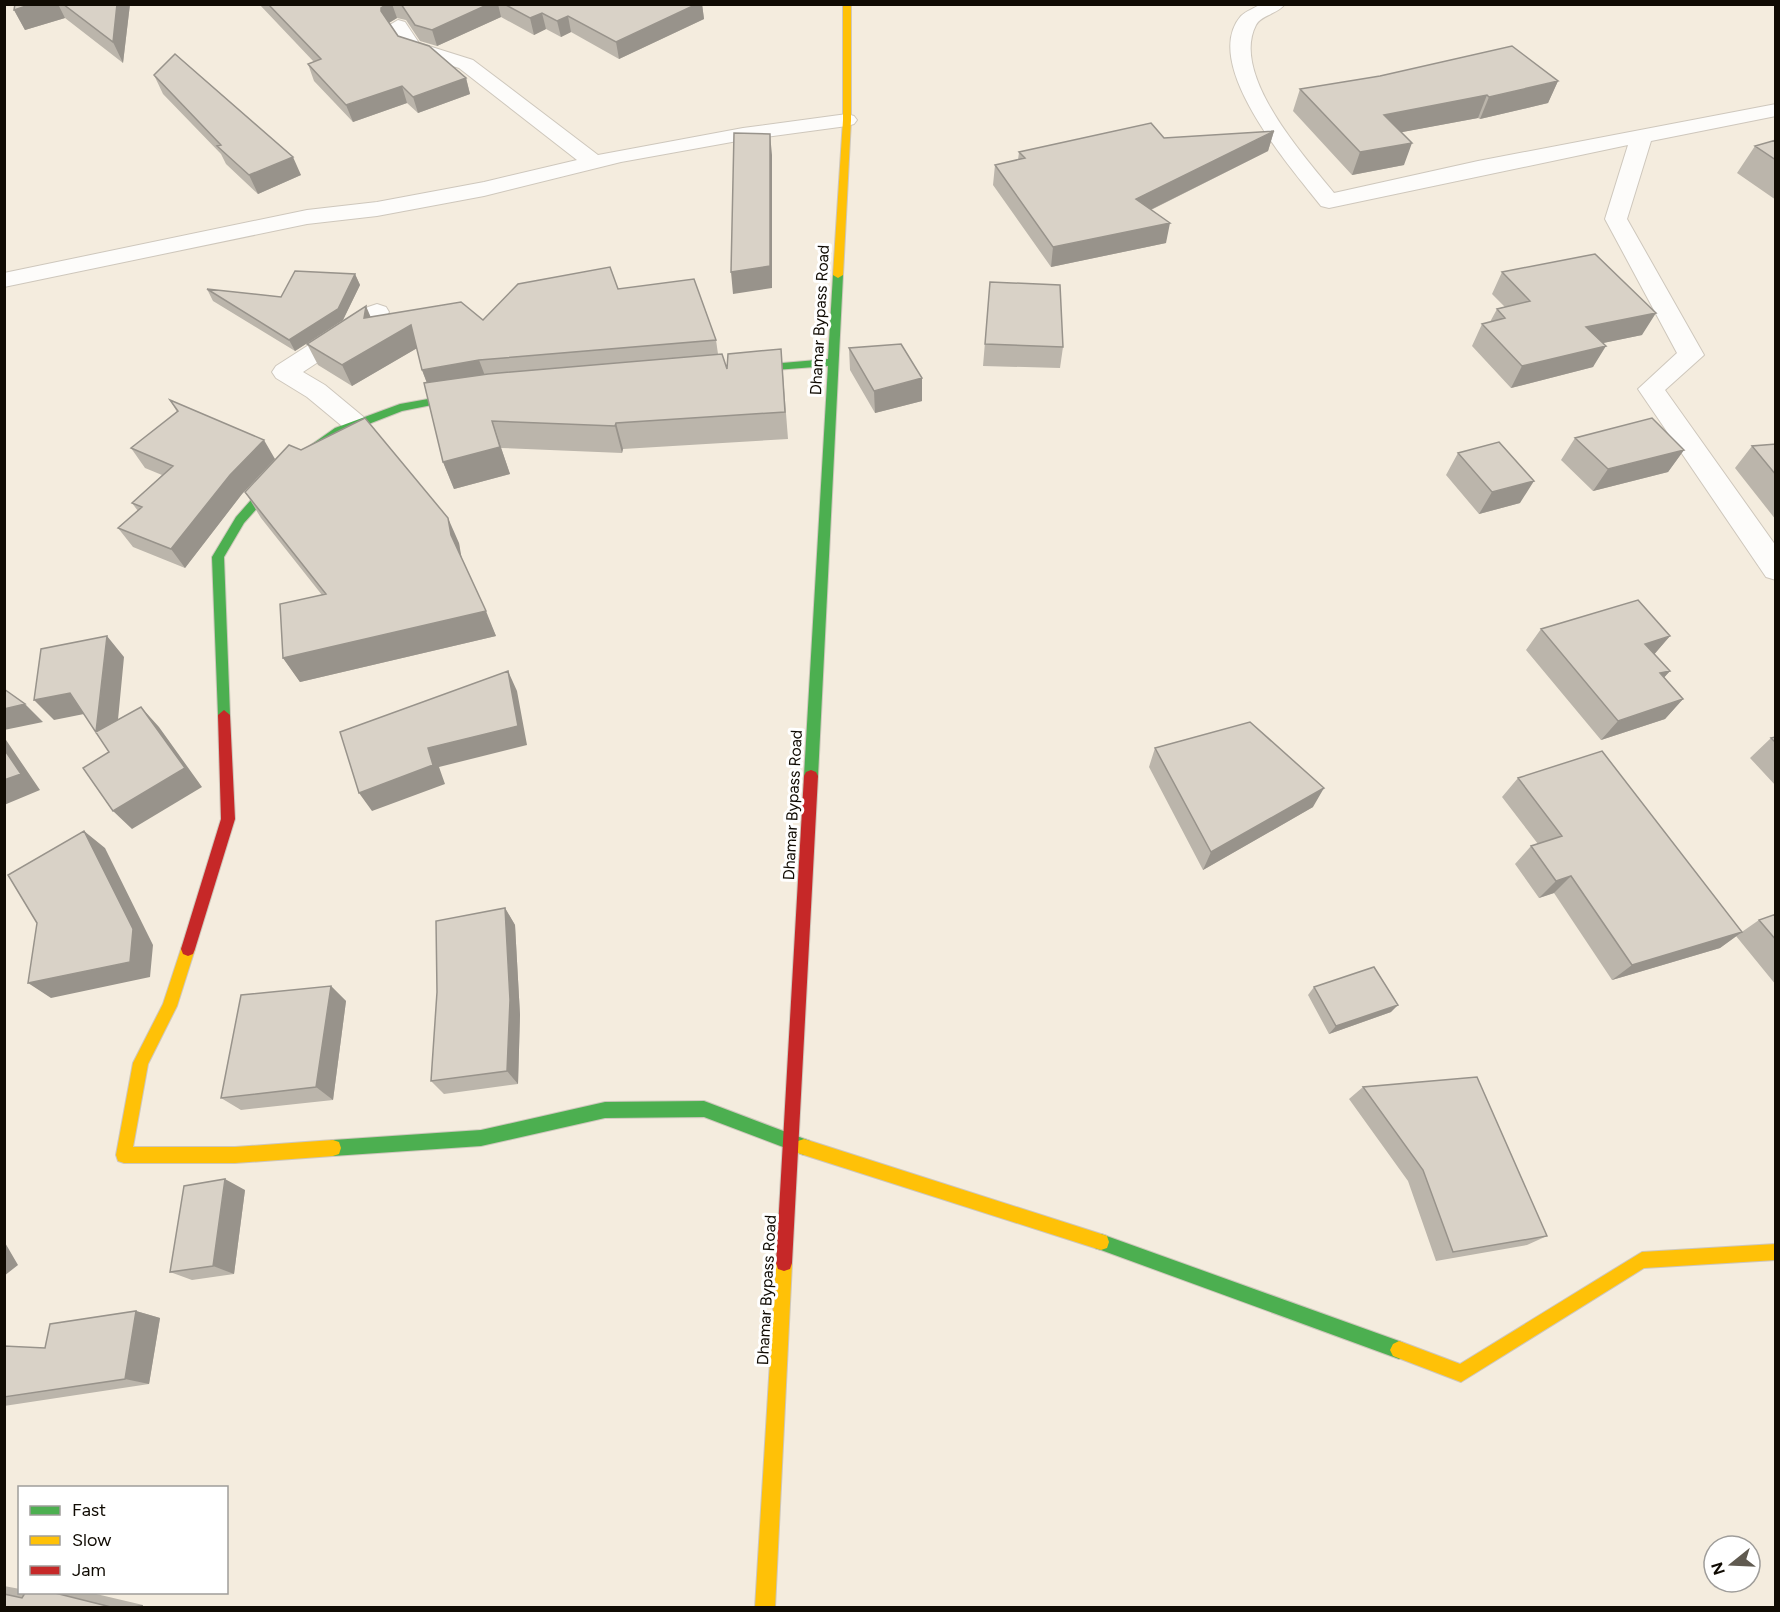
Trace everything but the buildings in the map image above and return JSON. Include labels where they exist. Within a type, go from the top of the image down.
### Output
[{"type":"street","name":"Dhamar Bypass Road","points":[[765,1608],[847,120],[847,4]]},
{"type":"street","points":[[1276,4],[1249,19],[1239,44],[1248,81],[1278,137],[1329,201],[1776,110]]},
{"type":"street","points":[[398,26],[412,47],[466,64],[595,163]]},
{"type":"street","points":[[4,280],[307,217],[377,209],[484,189],[595,163],[742,134],[847,120]]},
{"type":"street","points":[[1642,136],[1616,219],[1691,355],[1651,389],[1776,569]]},
{"type":"street","points":[[357,424],[316,391],[285,372],[377,312]]},
{"type":"street","points":[[726,371],[833,362]]},
{"type":"street","points":[[487,391],[400,408],[339,431],[285,470],[240,520],[218,557],[228,819],[170,1006],[141,1063],[124,1155],[235,1155],[481,1138],[605,1110],[704,1109],[791,1143],[1134,1253],[1461,1373],[1642,1260],[1776,1252]]},
{"type":"traffic: fast","points":[[811,776],[838,275]]},
{"type":"traffic: fast","points":[[737,370],[833,362]]},
{"type":"traffic: fast","points":[[224,715],[218,557],[240,520],[285,469],[339,431],[400,408],[473,394]]},
{"type":"traffic: fast","points":[[333,1148],[481,1138],[605,1110],[704,1109],[804,1147]]},
{"type":"traffic: fast","points":[[1101,1242],[1399,1350]]},
{"type":"traffic: slow","points":[[838,275],[847,120],[847,4]]},
{"type":"traffic: slow","points":[[188,949],[170,1006],[141,1063],[124,1155],[235,1155],[333,1148]]},
{"type":"traffic: slow","points":[[804,1147],[1101,1242]]},
{"type":"traffic: slow","points":[[1399,1350],[1461,1373],[1642,1260],[1776,1252]]},
{"type":"traffic: slow","points":[[765,1608],[784,1263]]},
{"type":"traffic: jam","points":[[188,949],[228,819],[224,715]]},
{"type":"traffic: jam","points":[[784,1263],[811,776]]}]
